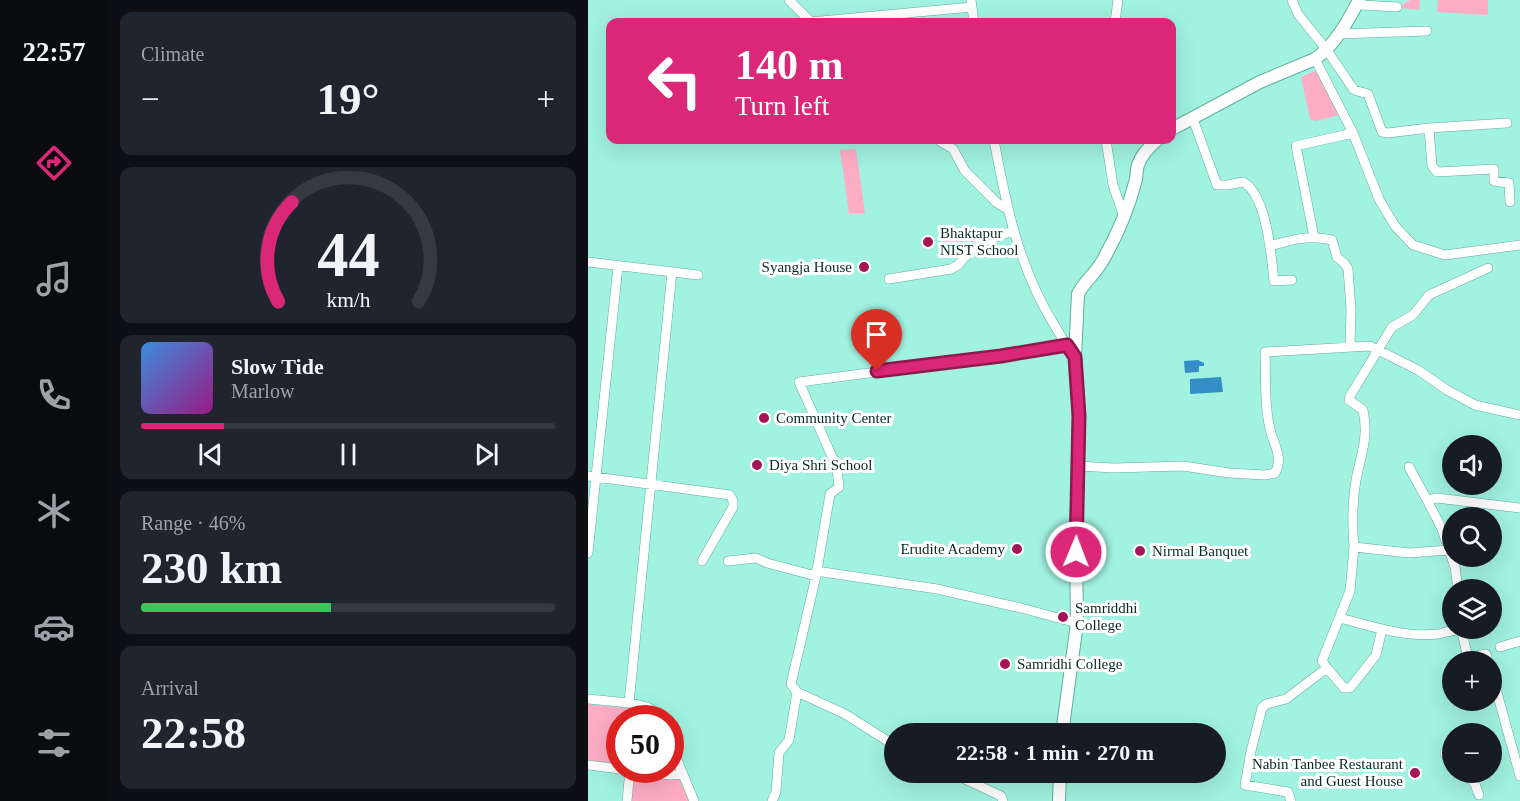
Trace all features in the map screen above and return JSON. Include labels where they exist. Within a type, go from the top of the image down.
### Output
[{"type":"main road","points":[[1176,127],[1249,87],[1315,59],[1338,34],[1359,1]]},
{"type":"main road","points":[[1063,723],[1077,623],[1079,416],[1075,357],[1078,294],[1103,261],[1124,217],[1136,181],[1138,165],[1152,144]]},
{"type":"main road","points":[[1059,801],[1060,783]]},
{"type":"street","points":[[789,0],[807,18]]},
{"type":"street","points":[[1116,18],[1118,0]]},
{"type":"street","points":[[1292,0],[1298,14],[1356,91],[1368,94],[1382,132],[1507,123]]},
{"type":"street","points":[[1359,1],[1361,5],[1397,7]]},
{"type":"street","points":[[845,18],[971,3],[973,18]]},
{"type":"street","points":[[1338,34],[1427,31]]},
{"type":"street","points":[[1315,59],[1353,133],[1379,199],[1395,226],[1413,245],[1444,255],[1520,245]]},
{"type":"street","points":[[1356,91],[1372,88]]},
{"type":"street","points":[[1193,119],[1217,185],[1243,182],[1253,191],[1265,223],[1274,281],[1292,280]]},
{"type":"street","points":[[1429,128],[1432,166],[1437,172],[1494,169],[1494,181],[1509,183],[1510,202]]},
{"type":"street","points":[[1314,237],[1296,146],[1353,133]]},
{"type":"street","points":[[945,144],[953,149],[965,171],[997,203],[1007,209]]},
{"type":"street","points":[[995,144],[1012,231],[1032,285],[1075,357]]},
{"type":"street","points":[[1107,144],[1113,184],[1124,217]]},
{"type":"street","points":[[889,279],[951,268],[958,265],[977,244],[1012,231]]},
{"type":"street","points":[[1270,246],[1298,238],[1314,237],[1332,240],[1337,257],[1348,269],[1351,309],[1350,346]]},
{"type":"street","points":[[588,262],[698,275]]},
{"type":"street","points":[[588,553],[592,476],[618,266]]},
{"type":"street","points":[[1382,629],[1376,655],[1350,688],[1344,688],[1322,661],[1350,591],[1354,547],[1351,518],[1356,479],[1366,444],[1363,410],[1349,400],[1350,396],[1392,327],[1413,315],[1429,295],[1488,268]]},
{"type":"street","points":[[629,703],[672,272]]},
{"type":"street","points":[[884,739],[845,714],[797,692],[791,684],[816,574],[830,494],[838,487],[839,482],[837,468],[799,382],[1001,356],[1067,345]]},
{"type":"street","points":[[1077,466],[1114,468],[1183,466],[1265,475],[1275,473],[1279,467],[1268,413],[1265,352],[1364,345],[1378,349],[1474,405],[1520,415]]},
{"type":"street","points":[[1409,467],[1442,529]]},
{"type":"street","points":[[592,476],[730,495],[733,507],[702,561]]},
{"type":"street","points":[[1427,500],[1437,498],[1520,508]]},
{"type":"street","points":[[1354,547],[1409,553],[1442,551]]},
{"type":"street","points":[[729,561],[756,558],[767,563],[816,574],[937,589],[1077,623]]},
{"type":"street","points":[[1340,618],[1382,629],[1442,633]]},
{"type":"street","points":[[1500,646],[1520,641]]},
{"type":"street","points":[[1291,801],[1288,792],[1245,785],[1262,708],[1271,702],[1286,699],[1327,668]]},
{"type":"street","points":[[772,801],[776,792],[779,753],[789,740],[797,692]]},
{"type":"street","points":[[588,699],[638,705]]},
{"type":"street","points":[[1502,711],[1520,776]]},
{"type":"street","points":[[588,765],[606,767]]},
{"type":"street","points":[[684,776],[694,801]]},
{"type":"street","points":[[627,801],[628,783]]},
{"type":"street","points":[[973,783],[1001,796],[1004,801]]},
{"type":"street","points":[[1474,783],[1479,795]]},
{"type":"shaded area","points":[[1420,0],[1419,10],[1401,8],[1404,3]]},
{"type":"shaded area","points":[[1438,0],[1488,0],[1488,15],[1437,12]]},
{"type":"shaded area","points":[[1317,70],[1339,115],[1316,121],[1310,119],[1301,77]]},
{"type":"shaded area","points":[[856,149],[865,213],[849,213],[840,150]]},
{"type":"shaded area","points":[[588,704],[606,706],[606,764],[588,762]]},
{"type":"shaded area","points":[[633,783],[681,783],[690,801],[631,801]]},
{"type":"water","points":[[1198,360],[1204,363],[1204,366],[1199,366],[1199,372],[1185,373],[1184,361]]},
{"type":"water","points":[[1221,377],[1223,392],[1190,394],[1190,379]]},
{"type":"place","name":"Bhaktapur NIST School","points":[[928,242]]},
{"type":"place","name":"Syangja House","points":[[864,267]]},
{"type":"place","name":"Community Center","points":[[764,418]]},
{"type":"place","name":"Diya Shri School","points":[[757,465]]},
{"type":"place","name":"Erudite Academy","points":[[1017,549]]},
{"type":"place","name":"Nirmal Banquet","points":[[1140,551]]},
{"type":"place","name":"Samriddhi College","points":[[1063,617]]},
{"type":"place","name":"Samridhi College","points":[[1005,664]]},
{"type":"place","name":"Nabin Tanbee Restaurant and Guest House","points":[[1415,773]]},
{"type":"route","points":[[877,371],[1001,356],[1067,345],[1075,357],[1079,416],[1076,552]]}]
